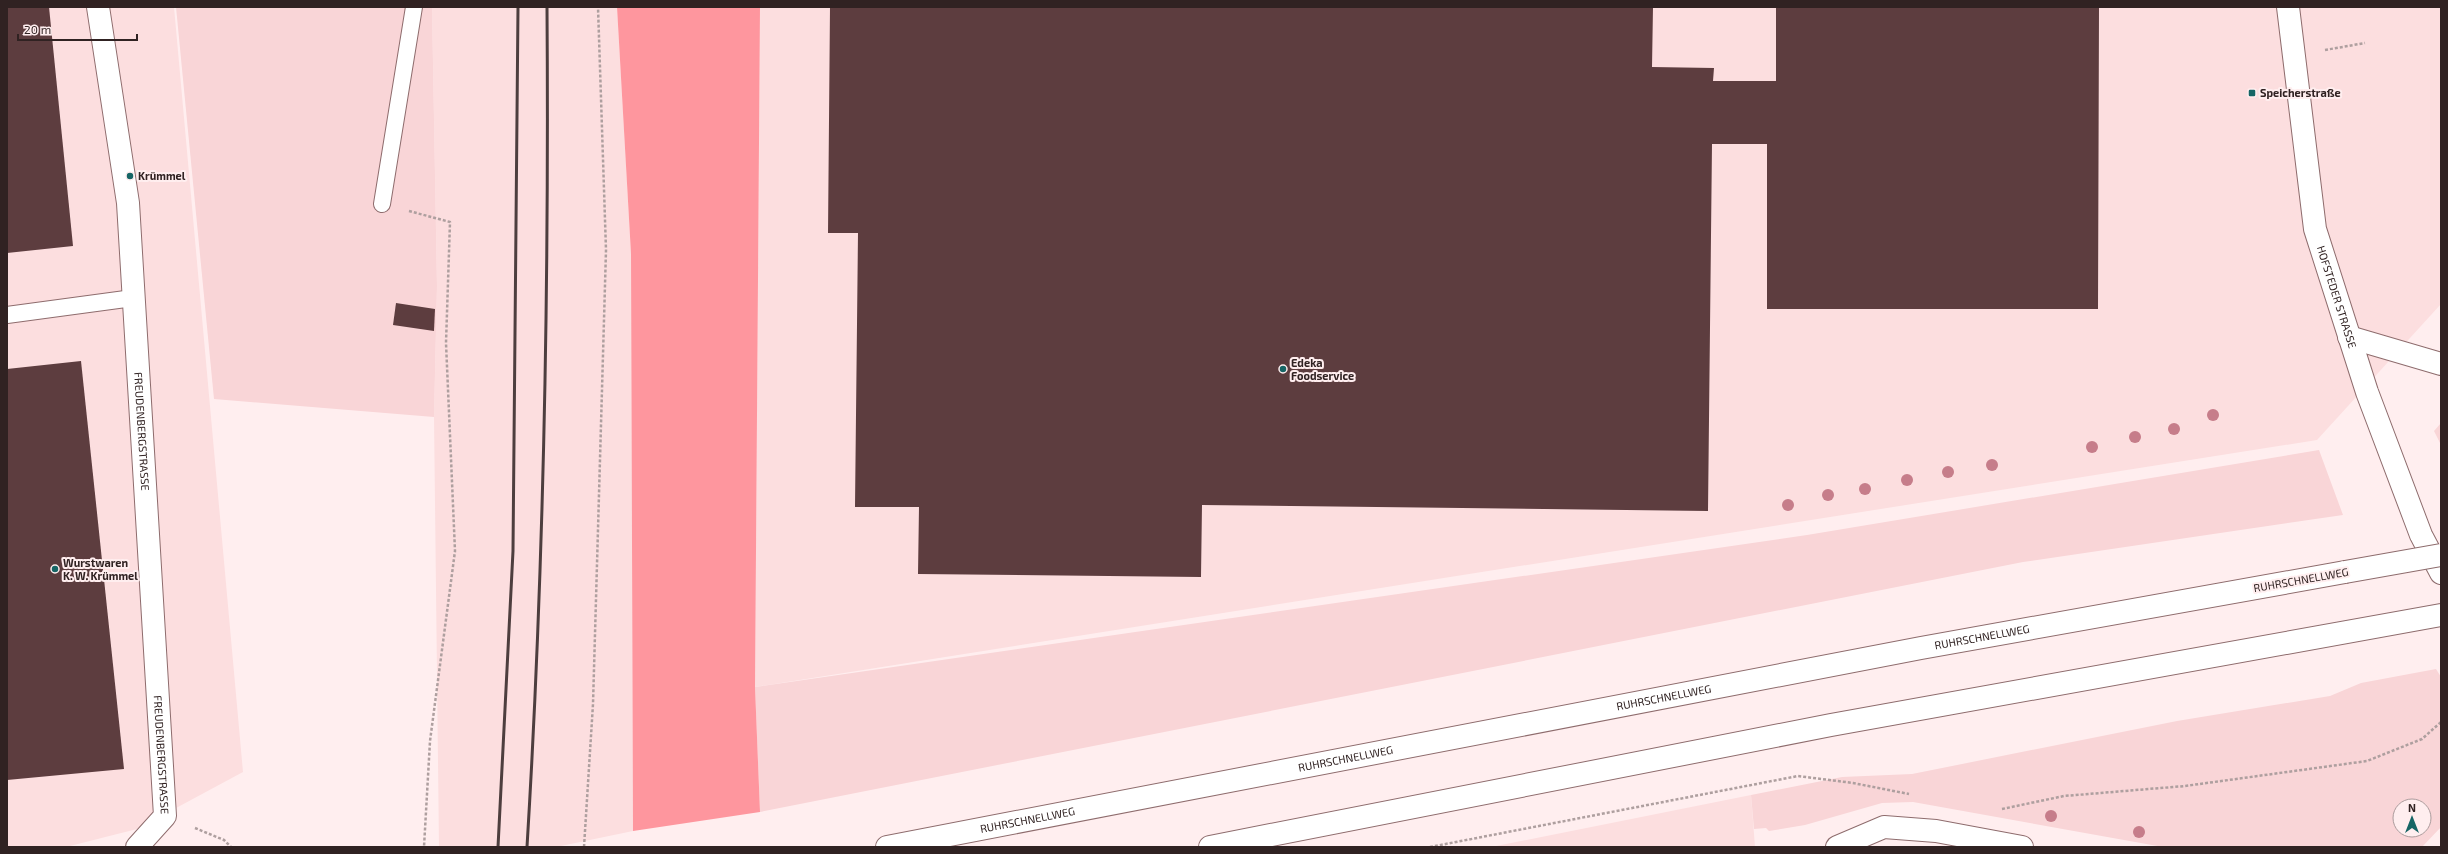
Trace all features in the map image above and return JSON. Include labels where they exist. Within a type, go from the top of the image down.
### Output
[{"type":"main road","name":"FREUDENBERGSTRASSE","points":[[98,7],[128,203],[165,816],[138,847]]},
{"type":"main road","name":"HOFSTEDER STRASSE","points":[[2291,7],[2293,56],[2314,229],[2349,337],[2421,535],[2441,573]]},
{"type":"main road","points":[[2349,337],[2441,364]]},
{"type":"main road","name":"RUHRSCHNELLWEG","points":[[887,847],[1921,648],[2441,555]]},
{"type":"main road","points":[[1210,847],[1838,724],[2441,615]]},
{"type":"main road","points":[[1837,847],[1884,828],[1936,831],[2022,847]]},
{"type":"lane","points":[[382,204],[414,7]]},
{"type":"lane","points":[[7,315],[133,298]]},
{"type":"path","points":[[584,847],[593,704],[606,250],[598,7]]},
{"type":"path","points":[[2293,56],[2364,43]]},
{"type":"path","points":[[382,204],[450,222],[446,343],[455,551],[430,741],[424,847]]},
{"type":"path","points":[[1975,839],[1978,814],[2064,796],[2186,786],[2367,761],[2422,739],[2441,722]]},
{"type":"path","points":[[1430,847],[1798,776],[1853,783],[1913,796]]},
{"type":"path","points":[[165,816],[224,840],[231,847]]},
{"type":"shaded area","points":[[7,7],[174,7],[243,772],[137,829],[66,847],[7,847]]},
{"type":"shaded area","points":[[176,7],[432,7],[437,286],[434,417],[214,399]]},
{"type":"shaded area","points":[[432,7],[617,7],[631,254],[633,831],[556,847],[439,847],[434,417],[437,286]]},
{"type":"shaded area","points":[[617,7],[760,7],[755,687],[760,812],[633,831],[631,254]]},
{"type":"shaded area","points":[[760,7],[2441,7],[2441,304],[2317,440],[755,687]]},
{"type":"shaded area","points":[[2441,423],[2441,445],[2434,431]]},
{"type":"shaded area","points":[[2319,450],[2343,515],[2023,562],[760,812],[755,687],[1807,535]]},
{"type":"shaded area","points":[[2436,669],[2441,677],[2441,827],[2432,836],[2432,798],[2392,798],[2392,838],[2431,838],[2422,847],[2163,847],[1913,802],[1882,803],[1805,825],[1769,831],[1766,828],[1754,829],[1751,795],[1842,777],[1912,774],[2177,721],[2330,696],[2361,683]]},
{"type":"shaded area","points":[[1751,795],[1755,847],[1491,847]]},
{"type":"building","points":[[7,7],[49,7],[73,246],[7,253]]},
{"type":"building","name":"Edeka Foodservice","points":[[830,7],[1653,7],[1652,67],[1714,68],[1713,81],[1776,81],[1776,7],[2099,7],[2098,309],[1767,309],[1767,144],[1712,144],[1708,511],[1202,505],[1201,577],[918,574],[919,507],[855,507],[858,233],[828,233]]},
{"type":"building","points":[[396,303],[435,309],[434,331],[393,325]]},
{"type":"building","name":"Wurstwaren K. W. Krümmel","points":[[81,361],[124,769],[7,780],[7,369]]},
{"type":"railway","points":[[498,847],[513,551],[518,7]]},
{"type":"railway","points":[[527,847],[538,637],[544,427],[547,217],[547,7]]},
{"type":"place","name":"Speicherstraße","points":[[2252,93]]},
{"type":"place","name":"Krümmel","points":[[130,176]]},
{"type":"place","name":"Edeka Foodservice","points":[[1283,369]]},
{"type":"place","name":"Wurstwaren K. W. Krümmel","points":[[55,569]]}]
